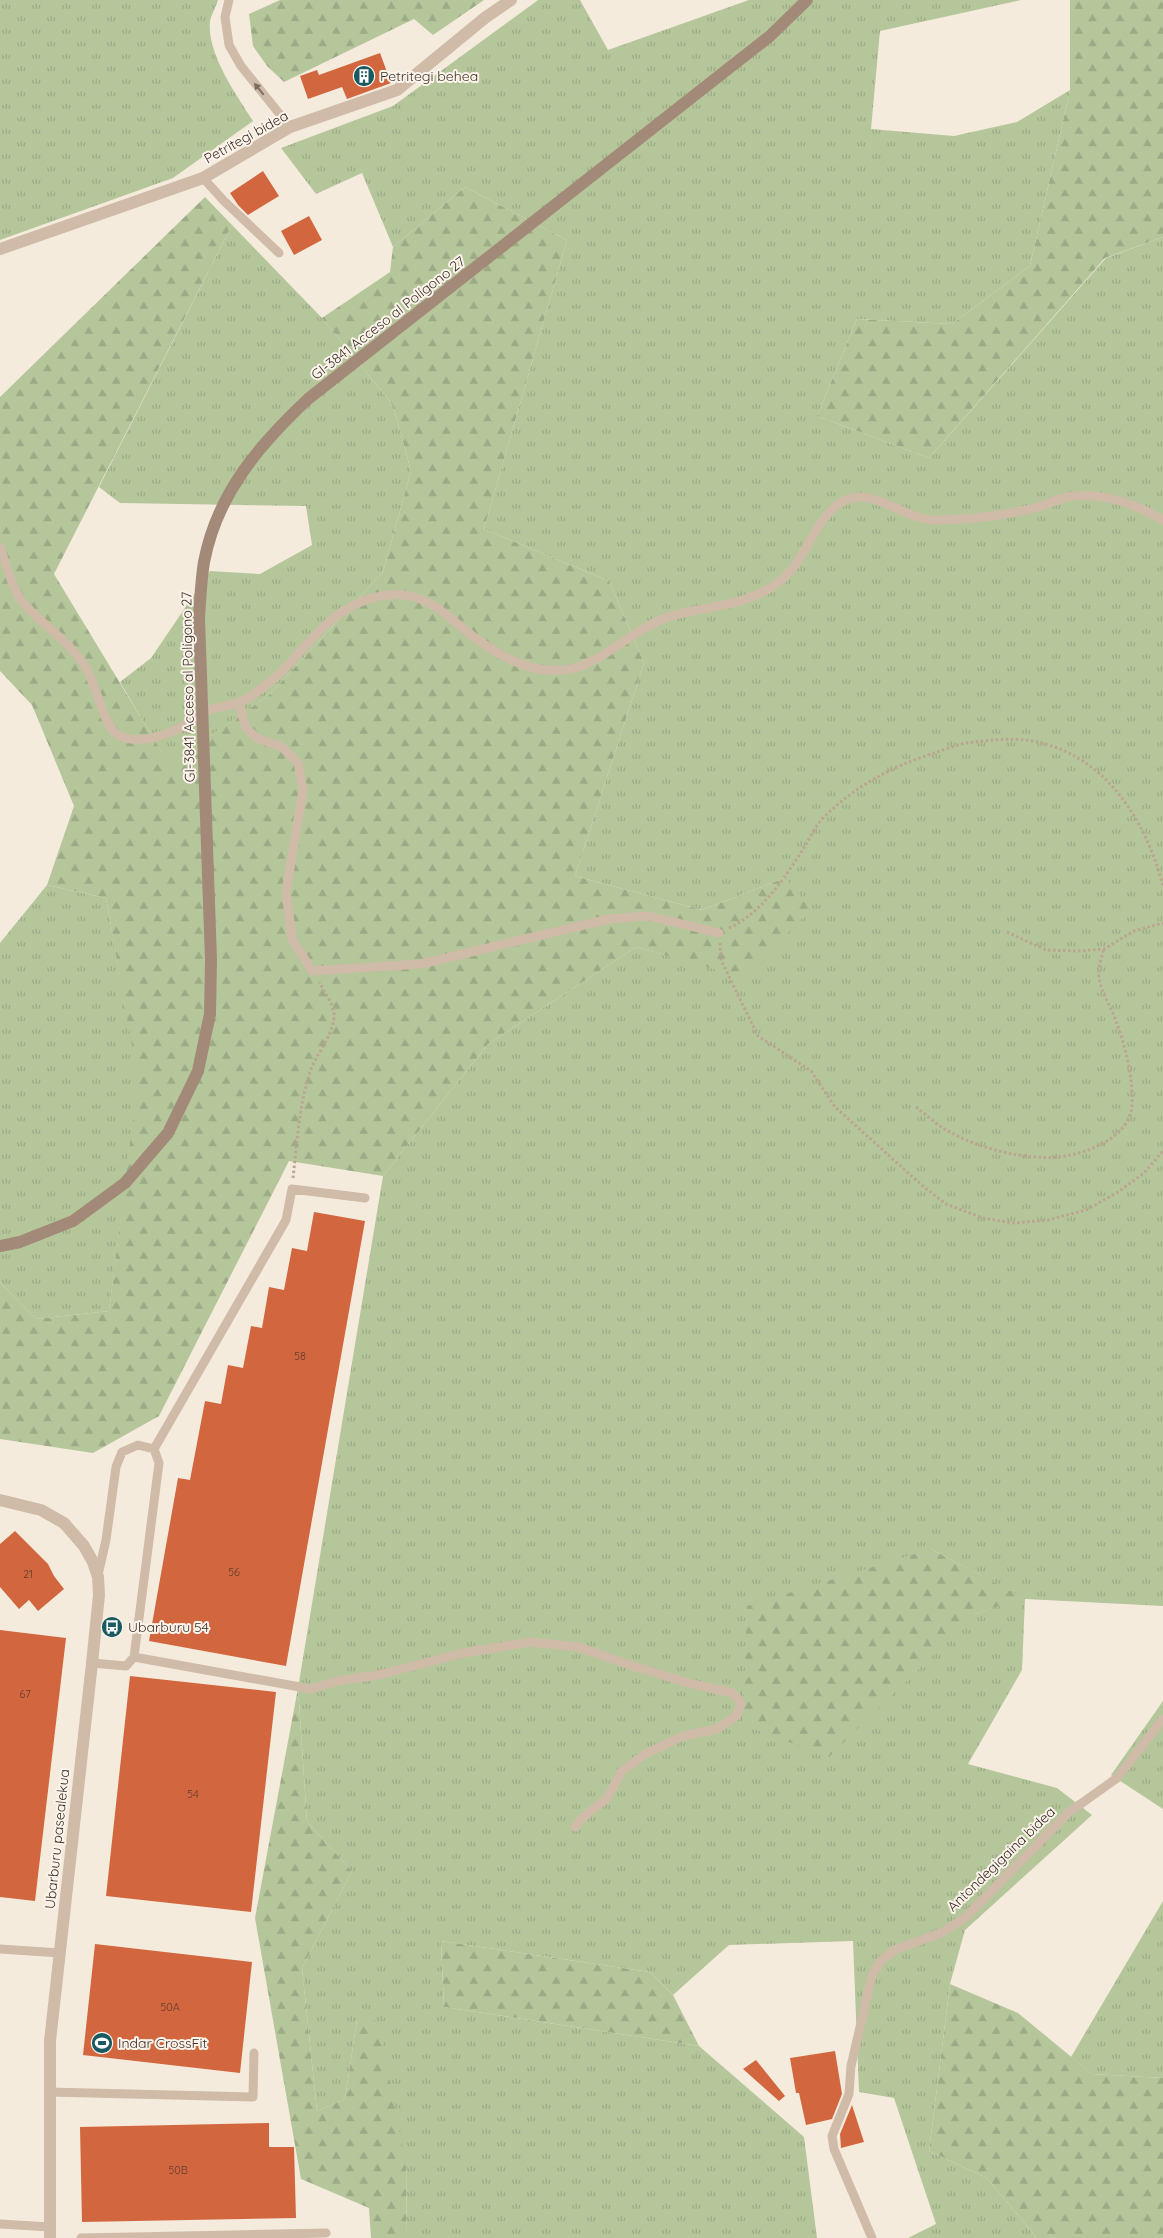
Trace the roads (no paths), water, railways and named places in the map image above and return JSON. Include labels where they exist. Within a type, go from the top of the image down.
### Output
[{"type":"main road","name":"GI-3841 Acceso al Polígono 27","points":[[0,1246],[20,1242],[73,1221],[125,1183],[168,1134],[198,1071],[210,1014],[211,960],[199,619],[205,561],[213,530],[224,500],[244,467],[273,432],[316,393],[770,36],[807,0]]},
{"type":"street","name":"Petritegi bidea","points":[[0,249],[203,178],[290,127],[397,90],[486,17],[512,0]]},
{"type":"street","name":"Ubarburu pasealekua","points":[[0,1500],[41,1510],[64,1523],[84,1546],[93,1562],[98,1577],[92,1663],[50,2041],[50,2232]]},
{"type":"lane","points":[[229,0],[225,17],[229,45],[241,66],[290,127]]},
{"type":"lane","points":[[203,178],[224,201],[279,252]]},
{"type":"lane","points":[[0,547],[12,582],[24,604],[67,642],[87,668],[106,720],[115,734],[132,740],[155,737],[190,722],[202,712],[247,700],[282,672],[319,630],[339,613],[370,599],[401,594],[427,601],[456,620],[481,642],[513,661],[541,670],[570,669],[598,660],[632,636],[666,618],[755,596],[777,584],[796,565],[824,519],[841,502],[860,495],[877,500],[914,517],[932,521],[992,516],[1034,508],[1070,496],[1098,496],[1131,503],[1163,520]]},
{"type":"lane","points":[[239,703],[246,728],[257,738],[282,746],[298,763],[302,790],[286,892],[292,938],[312,971],[421,964],[610,919],[649,916],[719,933]]},
{"type":"lane","points":[[92,1663],[126,1666],[134,1657],[159,1463],[154,1449],[286,1220],[292,1189],[366,1198]]},
{"type":"lane","points":[[98,1577],[106,1540],[116,1467],[122,1452],[138,1445],[154,1449]]},
{"type":"lane","points":[[134,1657],[311,1689],[337,1681],[378,1675],[463,1653],[531,1642],[578,1647],[658,1674],[733,1693],[741,1703],[737,1715],[716,1729],[683,1736],[645,1754],[622,1771],[608,1798],[581,1819],[575,1828]]},
{"type":"lane","name":"Antondegigaina bidea","points":[[872,2238],[834,2148],[832,2136],[849,2094],[851,2066],[872,1975],[880,1962],[894,1950],[941,1933],[966,1917],[1068,1813],[1117,1778],[1163,1719]]},
{"type":"lane","points":[[0,1949],[60,1953]]},
{"type":"lane","points":[[49,2092],[253,2097],[254,2053]]},
{"type":"lane","points":[[0,2224],[50,2232]]},
{"type":"lane","points":[[81,2238],[326,2233]]},
{"type":"place","name":"Petritegi behea","points":[[364,76]]},
{"type":"place","name":"Ubarburu 54","points":[[112,1627]]},
{"type":"place","name":"Indar CrossFit","points":[[102,2043]]}]
